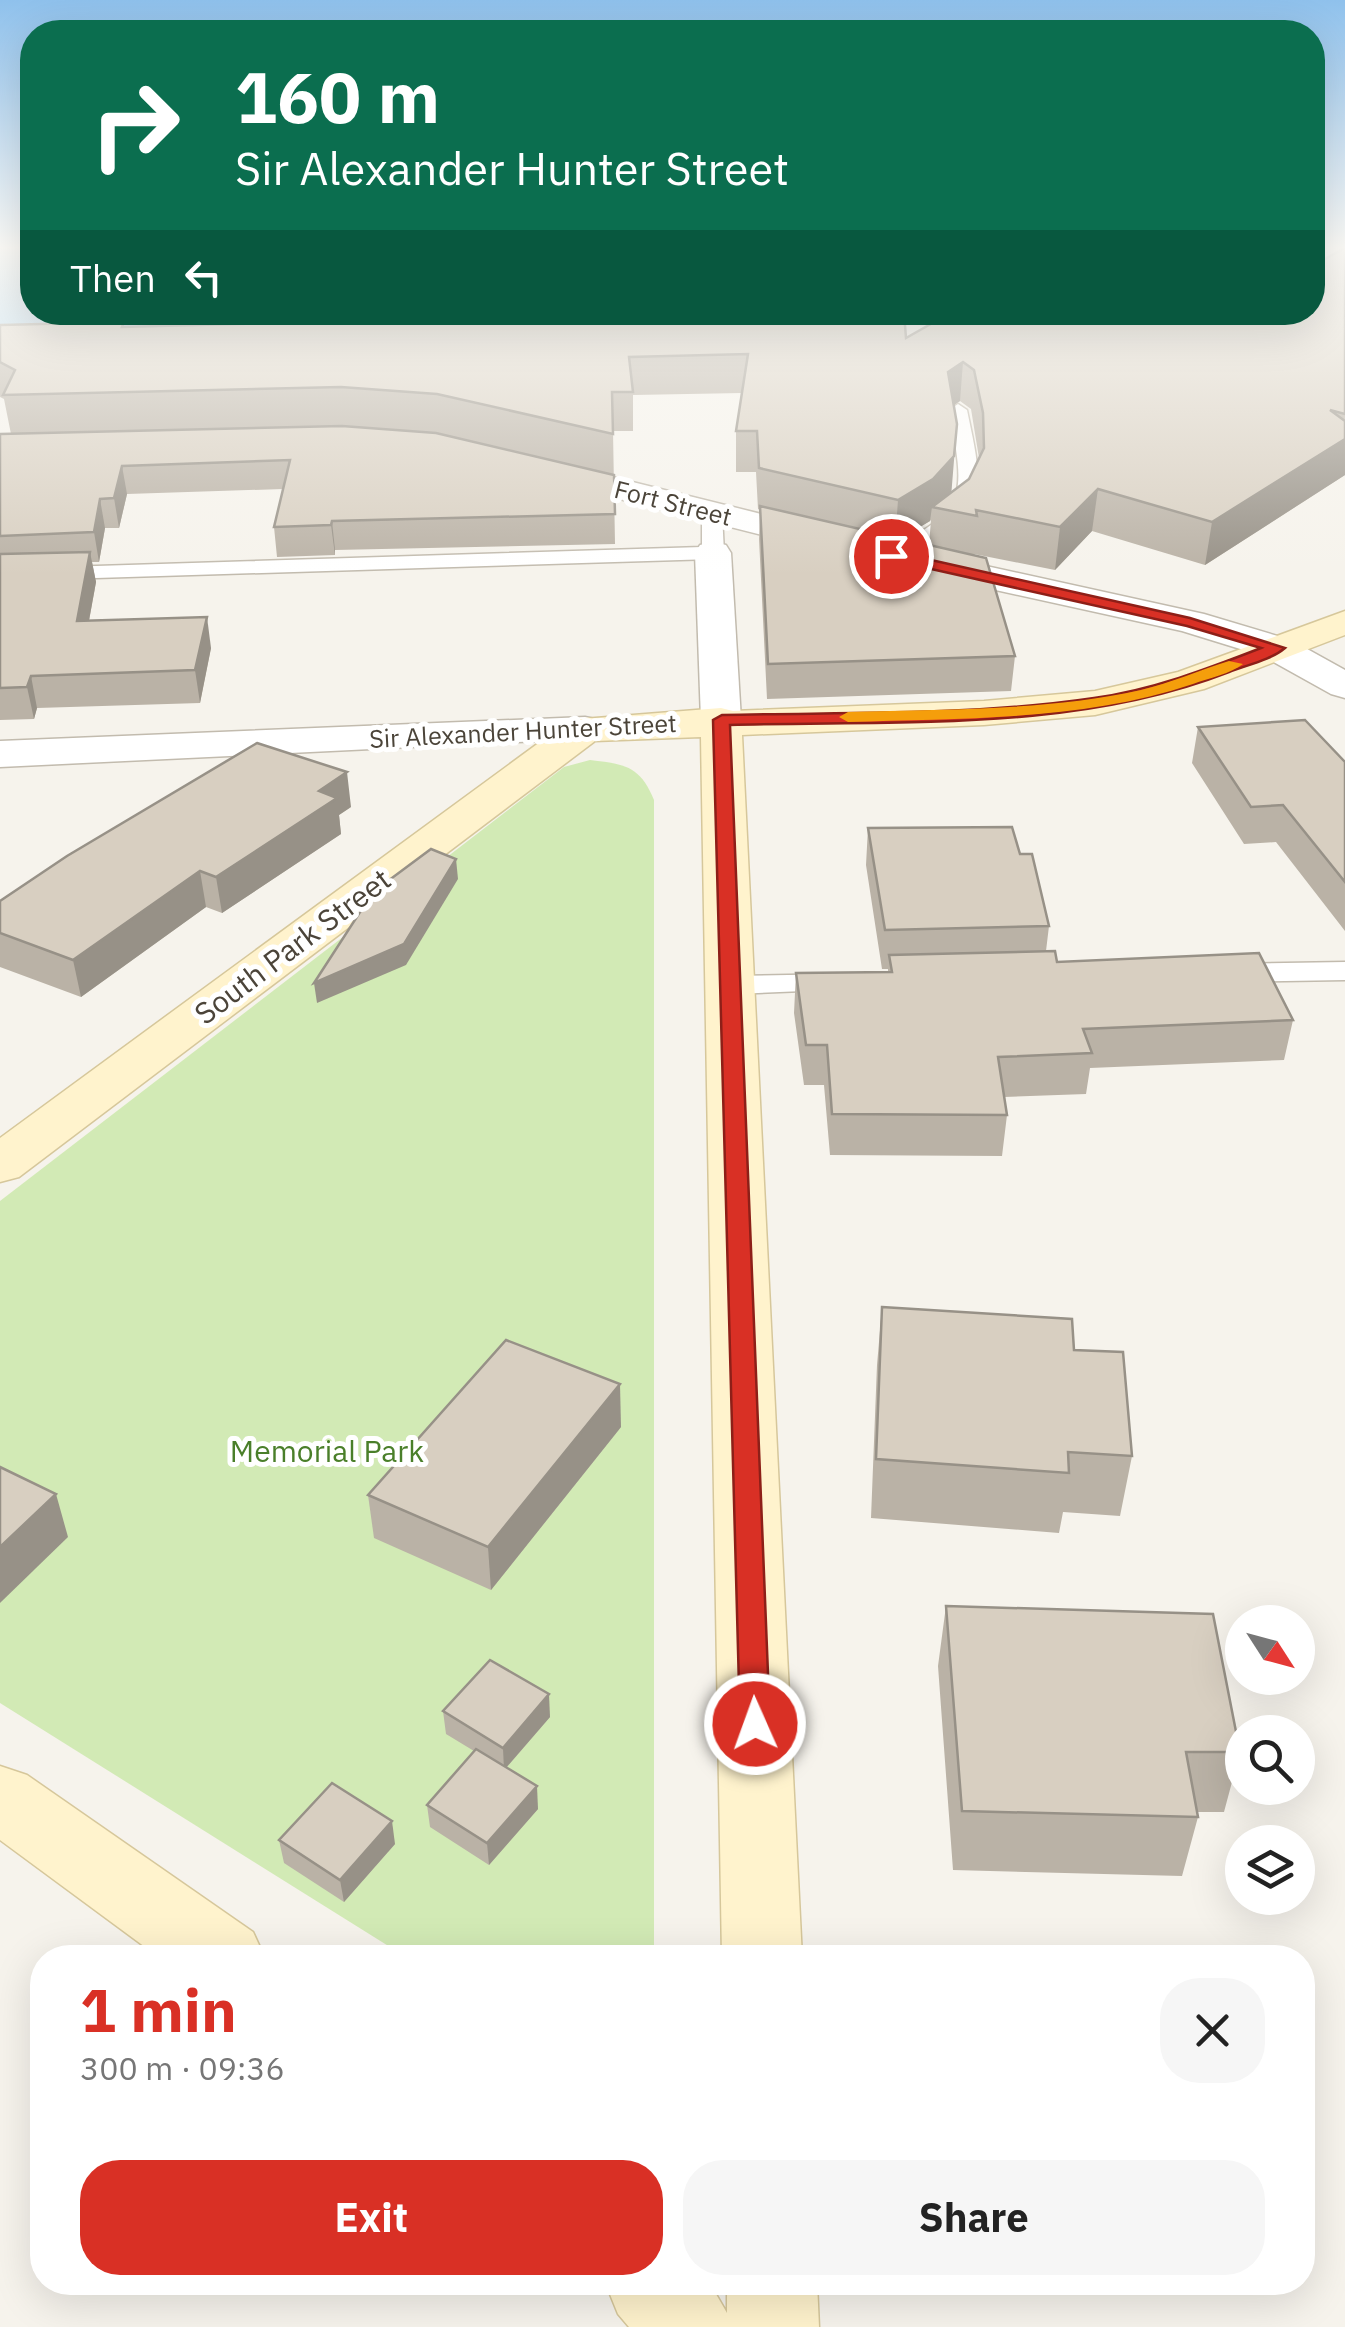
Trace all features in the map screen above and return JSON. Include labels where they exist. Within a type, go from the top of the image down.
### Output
[{"type":"main road","name":"Sir Alexander Hunter Street","points":[[585,729],[722,720],[984,712],[1095,703],[1190,682],[1345,622]]},
{"type":"main road","points":[[722,720],[762,1945]]},
{"type":"main road","name":"South Park Street","points":[[0,1165],[585,729]]},
{"type":"main road","points":[[0,1798],[207,1945]]},
{"type":"main road","points":[[661,2295],[688,2327]]},
{"type":"main road","points":[[772,2295],[773,2327]]},
{"type":"street","name":"Fort Street","points":[[520,464],[891,556],[1190,622],[1277,648],[1345,686]]},
{"type":"street","points":[[713,552],[722,720]]},
{"type":"street","name":"Sir Alexander Hunter Street","points":[[0,754],[585,729]]},
{"type":"lane","points":[[891,556],[947,528],[968,501],[971,476],[958,410]]},
{"type":"lane","points":[[0,575],[713,552],[712,513]]},
{"type":"lane","points":[[1187,974],[1345,970]]},
{"type":"lane","points":[[733,985],[871,982]]},
{"type":"green space","name":"Memorial Park","points":[[590,760],[630,769],[643,780],[654,800],[654,1945],[387,1945],[0,1703],[0,1201],[564,767]]},
{"type":"building","points":[[0,358],[629,358],[633,392],[612,392],[613,434],[437,394],[341,387],[3,395],[15,370],[0,362]]},
{"type":"building","points":[[747,358],[1345,358],[1345,414],[1330,410],[1345,421],[1345,439],[1212,522],[1098,489],[1060,527],[976,510],[977,516],[932,507],[969,479],[984,448],[983,413],[974,370],[963,362],[948,372],[957,424],[954,456],[933,479],[898,500],[759,468],[757,431],[736,431]]},
{"type":"building","points":[[342,426],[436,433],[614,475],[615,514],[332,521],[331,525],[274,527],[290,460],[122,466],[114,498],[100,499],[94,532],[0,536],[0,434]]},
{"type":"building","points":[[760,506],[986,558],[1015,656],[768,664]]},
{"type":"building","points":[[90,552],[77,621],[207,617],[195,670],[31,676],[27,687],[0,688],[0,554]]},
{"type":"building","points":[[1305,720],[1345,762],[1345,882],[1283,805],[1251,807],[1198,727]]},
{"type":"building","points":[[257,743],[347,772],[319,791],[337,798],[216,877],[200,871],[73,960],[0,933],[0,901],[67,856]]},
{"type":"building","points":[[1012,827],[1020,854],[1032,854],[1049,926],[885,930],[868,828]]},
{"type":"building","points":[[431,849],[456,859],[404,944],[314,983],[373,892]]},
{"type":"building","points":[[1055,951],[1057,962],[1259,953],[1293,1020],[1083,1029],[1092,1053],[998,1057],[1007,1115],[832,1114],[827,1045],[806,1045],[796,973],[892,972],[889,955]]},
{"type":"building","points":[[882,1307],[1072,1319],[1074,1350],[1123,1352],[1132,1456],[1068,1452],[1069,1473],[876,1459]]},
{"type":"building","points":[[506,1340],[620,1384],[488,1547],[368,1495]]},
{"type":"building","points":[[0,1467],[56,1494],[0,1547]]},
{"type":"building","points":[[946,1606],[1213,1614],[1225,1695],[1229,1695],[1233,1715],[1225,1715],[1225,1752],[1186,1752],[1198,1817],[962,1811]]},
{"type":"building","points":[[490,1660],[549,1694],[503,1748],[443,1711]]},
{"type":"building","points":[[476,1749],[537,1786],[487,1843],[427,1805]]},
{"type":"building","points":[[332,1783],[392,1821],[340,1880],[279,1840]]},
{"type":"slow traffic","points":[[848,717],[1095,703],[1190,682],[1235,664]]},
{"type":"route","points":[[755,1724],[722,720],[984,712],[1095,703],[1190,682],[1277,648],[1190,622],[891,556]]}]
